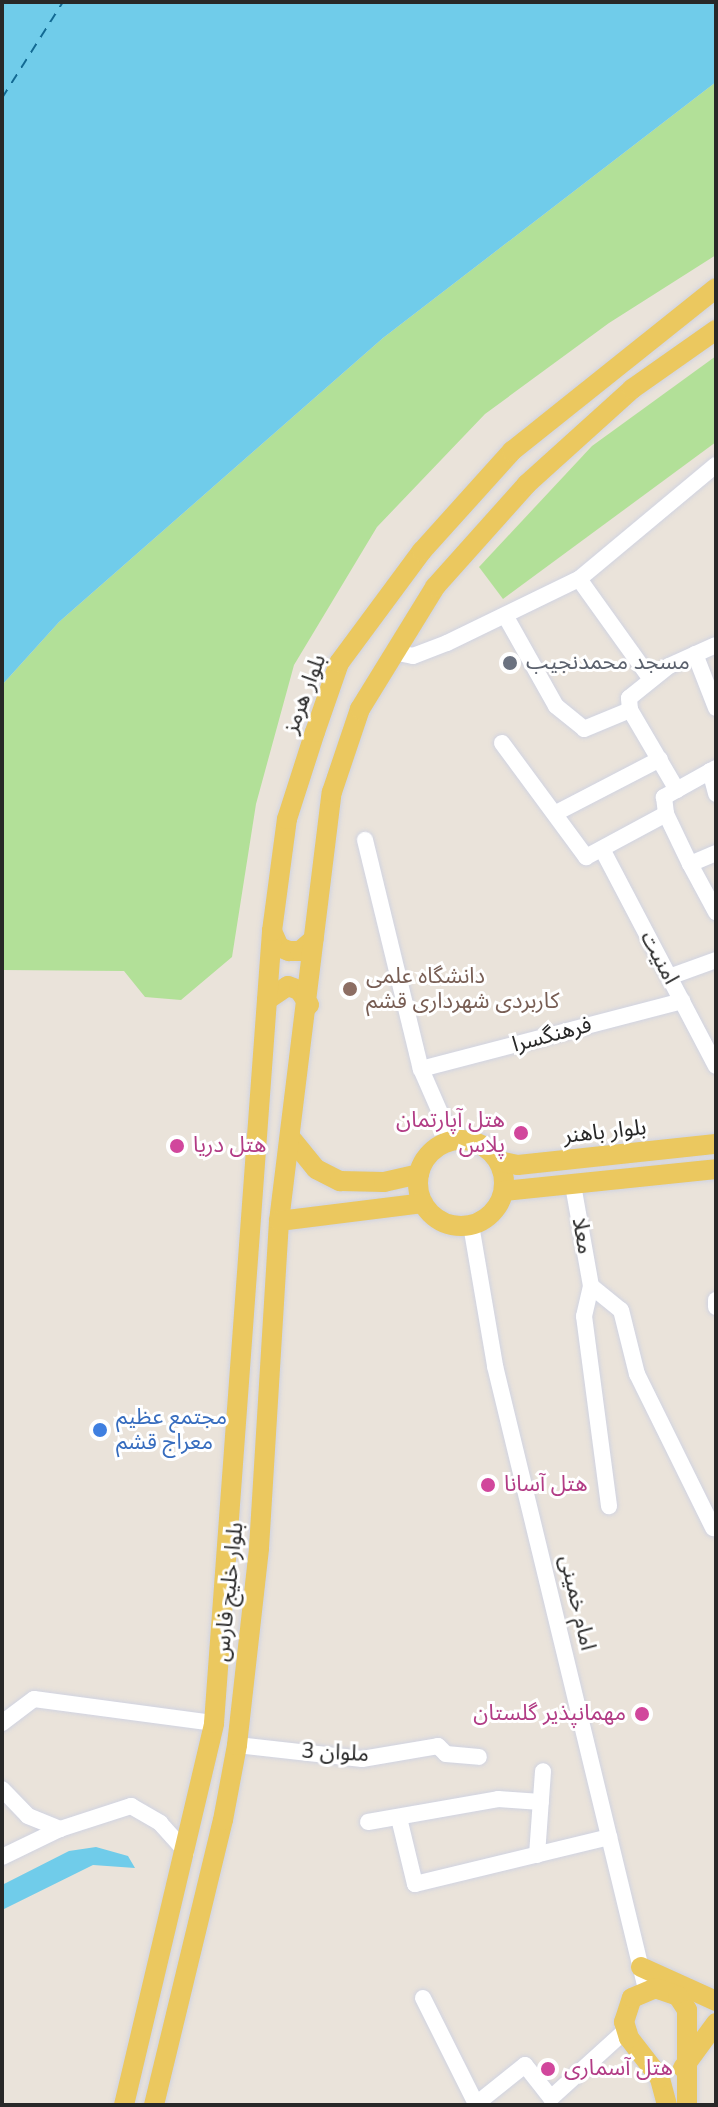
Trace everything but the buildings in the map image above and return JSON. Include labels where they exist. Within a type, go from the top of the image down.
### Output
[{"type":"main road","name":"بلوار هرمز","points":[[254,1223],[272,931],[287,819],[339,663],[422,551],[512,451],[716,288]]},
{"type":"main road","points":[[419,1174],[384,1182],[340,1181],[316,1169],[290,1137],[341,752],[393,652],[435,587],[527,484],[632,389],[716,330]]},
{"type":"main road","points":[[272,931],[279,947],[289,951],[300,951],[314,939]]},
{"type":"main road","points":[[267,1000],[288,986],[299,990],[309,1005]]},
{"type":"main road","name":"بلوار خلیج فارس","points":[[154,2105],[237,1745],[259,1548],[279,1221],[290,1137]]},
{"type":"main road","points":[[452,1140],[484,1146],[499,1161],[504,1191],[492,1213],[471,1225],[438,1220],[423,1203],[419,1174],[431,1152],[452,1140]]},
{"type":"main road","name":"بلوار باهنر","points":[[499,1161],[518,1165],[716,1144]]},
{"type":"main road","points":[[504,1191],[716,1169]]},
{"type":"main road","points":[[279,1221],[423,1203]]},
{"type":"main road","name":"بلوار خلیج فارس","points":[[124,2105],[214,1723],[254,1223]]},
{"type":"main road","points":[[641,1967],[716,2001]]},
{"type":"main road","points":[[667,2105],[650,2058],[626,2030],[628,2005],[646,1989],[671,1991],[683,2003],[688,2019],[683,2068],[687,2105]]},
{"type":"main road","points":[[683,2068],[716,2023]]},
{"type":"street","points":[[393,652],[413,656],[506,617],[579,579],[716,465]]},
{"type":"street","points":[[579,579],[650,678]]},
{"type":"street","points":[[506,617],[556,706],[584,729],[630,710]]},
{"type":"street","points":[[677,790],[630,710],[629,698],[650,678],[716,645]]},
{"type":"street","points":[[695,654],[716,708]]},
{"type":"street","points":[[502,743],[586,857],[666,814]]},
{"type":"street","points":[[556,813],[660,759]]},
{"type":"street","points":[[716,794],[713,769],[664,797],[666,814],[716,912]]},
{"type":"street","points":[[365,840],[421,1069],[452,1140]]},
{"type":"street","name":"امنیت","points":[[602,849],[716,1066]]},
{"type":"street","points":[[690,864],[716,853]]},
{"type":"street","points":[[669,977],[716,960]]},
{"type":"street","name":"فرهنگسرا","points":[[421,1069],[682,1001]]},
{"type":"street","name":"معلا","points":[[573,1185],[591,1286],[584,1316],[609,1506]]},
{"type":"street","name":"امام خمینی","points":[[471,1225],[495,1366],[646,1989]]},
{"type":"street","points":[[591,1286],[621,1310],[637,1374],[713,1528]]},
{"type":"street","points":[[2,1723],[34,1699],[214,1723]]},
{"type":"street","name":"ملوان 3","points":[[237,1745],[362,1759],[438,1746],[446,1754],[479,1757]]},
{"type":"street","points":[[537,1855],[543,1771]]},
{"type":"street","points":[[2,1789],[28,1816],[60,1829]]},
{"type":"street","points":[[368,1822],[498,1799],[541,1802]]},
{"type":"street","points":[[2,1857],[60,1829],[131,1806],[160,1823],[186,1852]]},
{"type":"street","points":[[399,1818],[415,1884],[609,1837]]},
{"type":"street","points":[[423,1998],[475,2104],[525,2065],[551,2098],[626,2030]]},
{"type":"green space","points":[[716,82],[716,255],[609,323],[485,414],[377,527],[294,665],[256,804],[232,957],[181,1000],[145,997],[124,971],[2,970],[2,685],[59,622],[383,338]]},
{"type":"green space","points":[[716,356],[716,442],[503,599],[479,567],[592,446]]},
{"type":"water","points":[[2,2],[716,2],[716,82],[383,338],[59,622],[2,685]]},
{"type":"water","points":[[96,1847],[128,1856],[135,1868],[93,1865],[2,1910],[2,1885],[69,1851]]},
{"type":"ferry route","points":[[2,98],[63,2]]},
{"type":"place","name":"مسجد محمدنجیب","points":[[510,663]]},
{"type":"place","name":"دانشگاه علمی کاربردی شهرداری قشم","points":[[350,989]]},
{"type":"place","name":"هتل آپارتمان پلاس","points":[[521,1133]]},
{"type":"place","name":"هتل دریا","points":[[177,1146]]},
{"type":"place","name":"مجتمع عظیم معراج قشم","points":[[100,1430]]},
{"type":"place","name":"هتل آسانا","points":[[488,1485]]},
{"type":"place","name":"مهمانپذیر گلستان","points":[[642,1714]]},
{"type":"place","name":"هتل آسماری","points":[[548,2069]]}]
